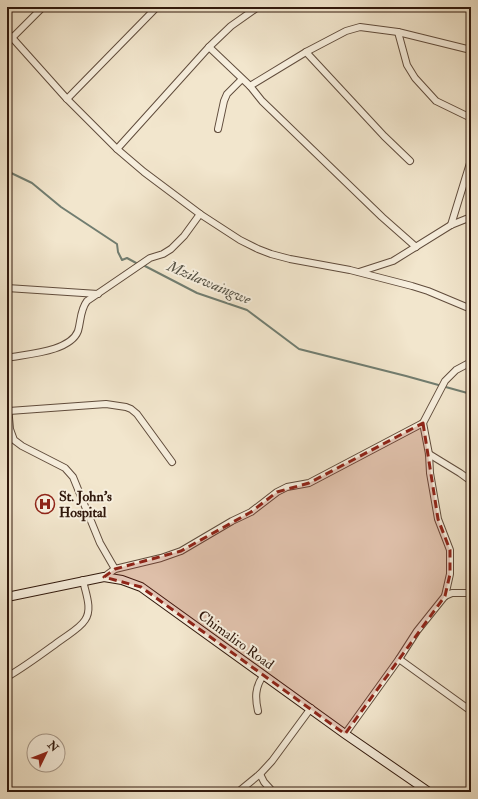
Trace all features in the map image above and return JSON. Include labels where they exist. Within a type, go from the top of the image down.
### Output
[{"type":"street","points":[[12,38],[43,7]]},
{"type":"street","points":[[67,99],[157,7]]},
{"type":"street","points":[[117,149],[208,47],[231,26],[258,7]]},
{"type":"street","points":[[250,86],[306,52],[353,28],[368,27],[398,32],[471,50]]},
{"type":"street","points":[[7,32],[67,99],[117,149],[144,172],[200,214],[240,240],[271,254],[359,272],[420,289],[471,309]]},
{"type":"street","points":[[398,32],[407,65],[410,72],[419,83],[436,102],[471,118]]},
{"type":"street","points":[[208,47],[250,86],[262,101],[382,217],[416,247]]},
{"type":"street","points":[[306,52],[384,136],[410,161]]},
{"type":"street","points":[[218,129],[227,94],[242,79]]},
{"type":"street","points":[[451,225],[471,160]]},
{"type":"street","points":[[7,358],[67,344],[76,335],[85,304],[150,258],[163,254],[170,249],[184,236],[200,214]]},
{"type":"street","points":[[359,272],[393,261],[451,225],[471,218]]},
{"type":"street","points":[[7,288],[98,294]]},
{"type":"street","points":[[104,577],[115,569],[161,558],[181,551],[232,521],[251,512],[287,487],[309,483],[423,423],[445,381],[456,370],[471,362]]},
{"type":"street","points":[[7,395],[8,419],[14,440],[22,446],[65,468],[73,477],[100,543],[115,569]]},
{"type":"street","points":[[8,411],[106,404],[126,407],[137,414],[172,462]]},
{"type":"street","points":[[345,734],[417,632],[445,596],[450,574],[450,550],[438,519],[423,423]]},
{"type":"street","points":[[429,454],[471,481]]},
{"type":"street","name":"Chimaliro Road","points":[[7,597],[82,580],[104,577],[122,580],[141,587],[263,676],[311,708],[345,734],[429,792]]},
{"type":"street","points":[[7,677],[46,651],[86,620],[88,602],[82,580]]},
{"type":"street","points":[[445,596],[452,593],[471,593]]},
{"type":"street","points":[[399,659],[471,711]]},
{"type":"street","points":[[258,712],[256,689],[258,682],[263,676]]},
{"type":"street","points":[[238,792],[260,774],[278,754],[311,708]]},
{"type":"street","points":[[260,774],[272,792]]},
{"type":"highlighted area","points":[[423,423],[438,519],[450,550],[450,574],[445,596],[345,734],[141,587],[104,577],[115,569],[181,551],[251,512],[277,492],[309,483]]},
{"type":"waterway","name":"Mzilawaingwe","points":[[7,171],[32,183],[61,207],[117,244],[118,252],[122,260],[127,258],[138,264]]},
{"type":"waterway","name":"Mzilawaingwe","points":[[143,265],[197,293],[247,310],[299,349],[471,394]]},
{"type":"place","name":"St. John's Hospital","points":[[45,504]]}]
